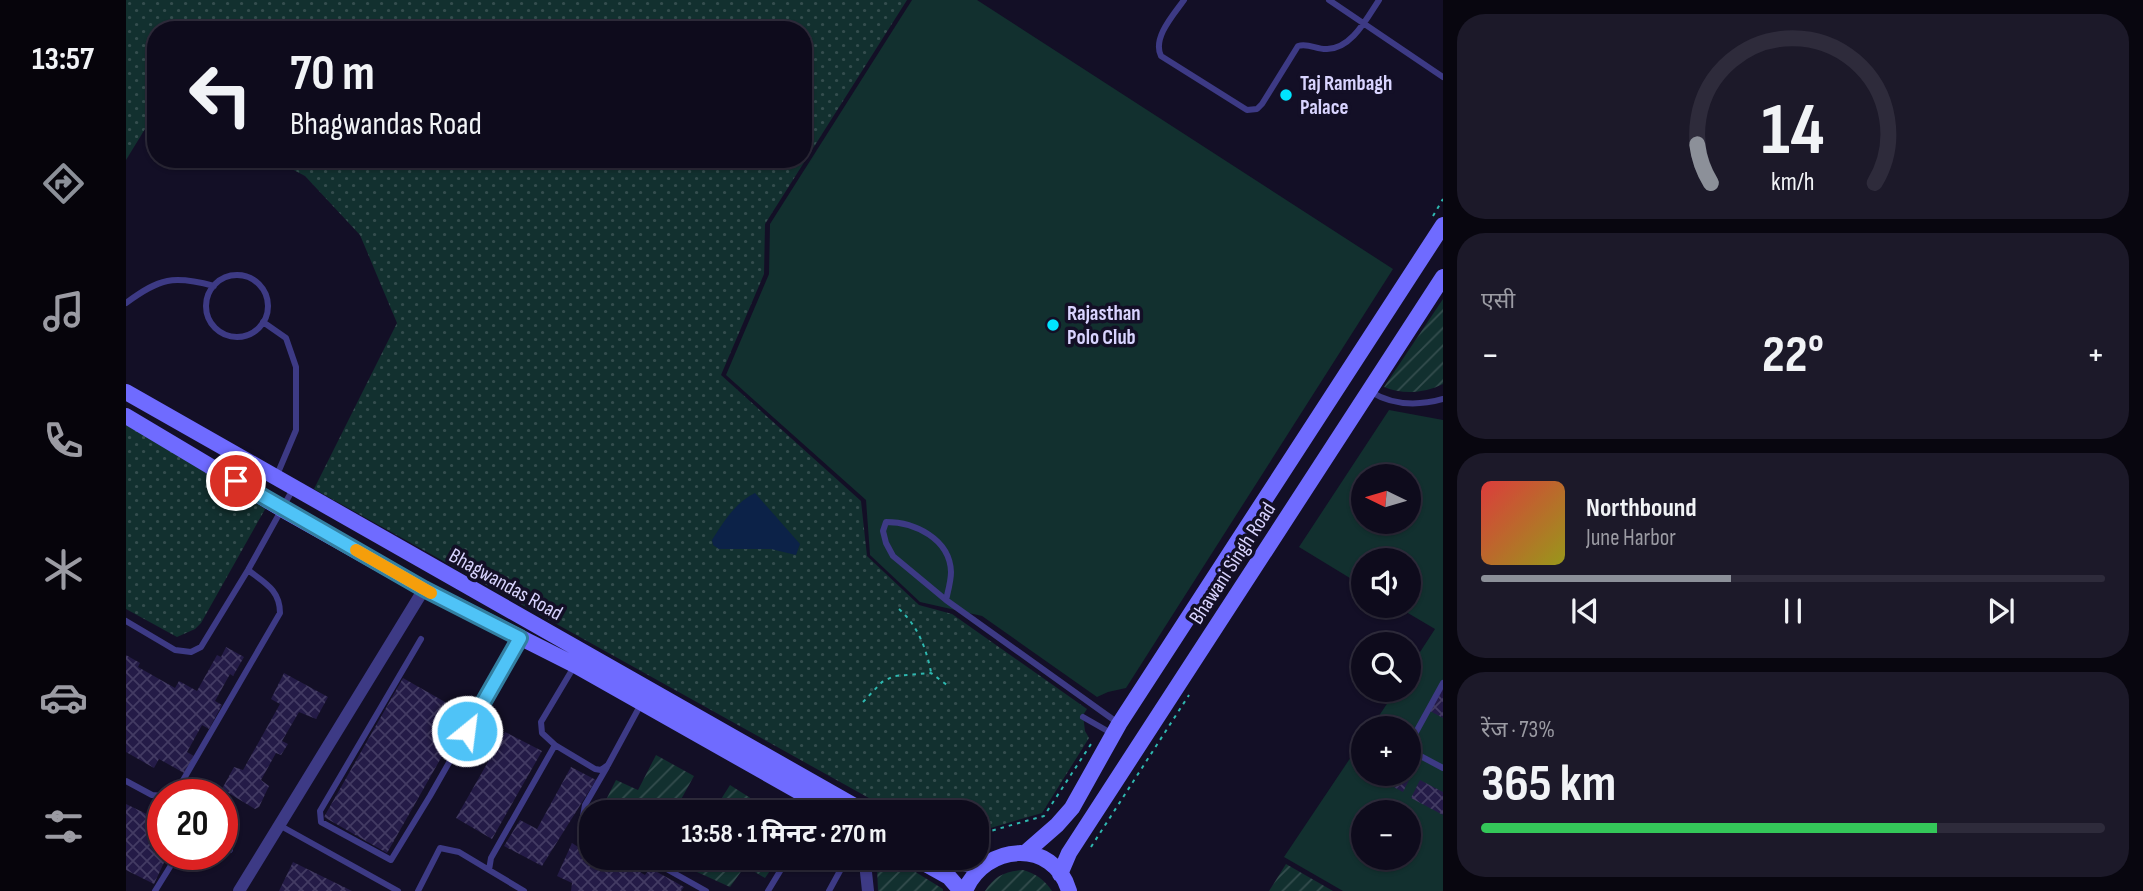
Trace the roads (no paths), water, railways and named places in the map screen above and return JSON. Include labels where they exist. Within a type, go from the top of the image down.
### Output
[{"type":"street","points":[[1025,853],[1072,808],[1112,728],[1443,225]]},
{"type":"street","name":"Bhawani Singh Road","points":[[1060,874],[1069,853],[1443,277]]},
{"type":"street","name":"Bhagwandas Road","points":[[126,392],[844,800]]},
{"type":"street","name":"Bhagwandas Road","points":[[126,416],[280,508],[424,589],[642,702],[805,800]]},
{"type":"street","points":[[239,891],[424,589]]},
{"type":"street","points":[[989,861],[1008,853],[1025,853],[1039,857],[1050,863],[1060,874],[1069,891]]},
{"type":"street","points":[[866,870],[868,891]]},
{"type":"street","points":[[936,870],[949,877],[963,891],[978,870]]},
{"type":"lane","points":[[1184,0],[1159,41],[1157,49],[1161,56],[1247,110],[1257,109],[1262,104],[1298,46],[1301,44],[1324,49],[1342,45],[1364,23],[1379,0]]},
{"type":"lane","points":[[1329,0],[1443,77]]},
{"type":"lane","points":[[231,276],[251,278],[265,293],[267,302],[263,322],[257,329],[239,337],[228,336],[219,331],[212,324],[206,304],[214,286],[231,276]]},
{"type":"lane","points":[[126,303],[141,292],[163,282],[186,279],[214,286]]},
{"type":"lane","points":[[263,322],[286,338],[296,367],[296,430],[276,477]]},
{"type":"lane","points":[[1370,391],[1387,400],[1411,405],[1443,399]]},
{"type":"lane","points":[[126,621],[175,650],[191,652],[201,647],[294,487]]},
{"type":"lane","points":[[946,600],[951,569],[945,552],[919,527],[886,522],[883,531],[893,556],[946,600],[1112,728]]},
{"type":"lane","points":[[183,779],[280,613],[280,601],[273,588],[248,570]]},
{"type":"lane","points":[[421,639],[320,811],[321,822],[391,860],[520,638]]},
{"type":"lane","points":[[575,665],[541,722],[542,733],[555,745],[595,769],[601,770],[608,765]]},
{"type":"lane","points":[[1443,683],[1410,743],[1411,751],[1443,768]]},
{"type":"lane","points":[[588,800],[642,702]]},
{"type":"lane","points":[[1083,717],[1112,728]]},
{"type":"lane","points":[[489,870],[491,858],[555,745]]},
{"type":"lane","points":[[126,780],[147,792]]},
{"type":"lane","points":[[279,825],[398,891]]},
{"type":"lane","points":[[418,891],[440,848],[459,852],[524,891]]},
{"type":"lane","points":[[156,891],[168,870]]},
{"type":"lane","points":[[668,870],[706,891]]},
{"type":"lane","points":[[768,891],[781,870]]},
{"type":"lane","points":[[829,891],[840,870]]},
{"type":"water","points":[[755,493],[800,544],[796,555],[771,549],[719,549],[713,545],[712,540],[730,513]]},
{"type":"place","name":"Taj Rambagh Palace","points":[[1286,95]]},
{"type":"place","name":"Rajasthan Polo Club","points":[[1053,325]]}]
